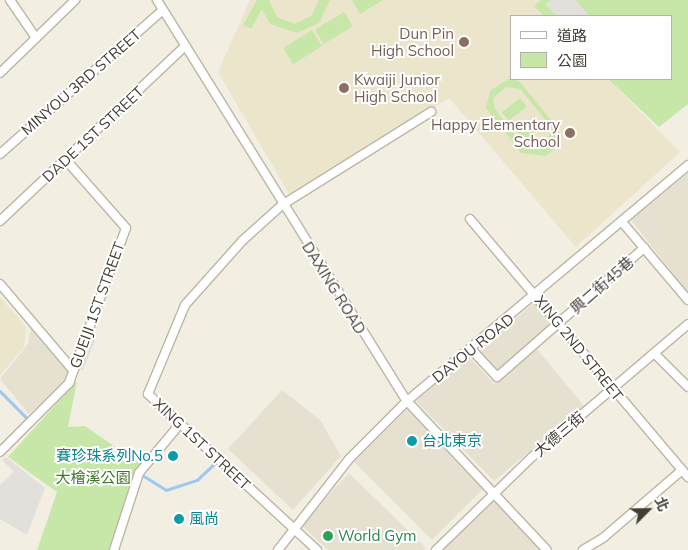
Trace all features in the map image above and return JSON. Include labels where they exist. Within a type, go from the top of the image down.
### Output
[{"type":"street","points":[[10,0],[36,38]]},
{"type":"street","points":[[0,73],[75,0]]},
{"type":"street","name":"DAXING ROAD","points":[[157,0],[282,205],[407,401],[494,491],[547,550]]},
{"type":"street","name":"MINYOU 3RD STREET","points":[[0,154],[163,10]]},
{"type":"street","name":"DADE 1ST STREET","points":[[0,221],[185,46]]},
{"type":"street","name":"XING 1ST STREET","points":[[317,550],[148,394],[185,305],[237,247],[282,205],[431,112]]},
{"type":"street","name":"GUEIJI 1ST STREET","points":[[0,452],[69,383],[72,369],[126,228],[66,160]]},
{"type":"street","name":"DAYOU ROAD","points":[[278,550],[349,459],[407,401],[536,295],[688,165]]},
{"type":"street","name":"XING 2ND STREET","points":[[470,219],[559,322],[688,477]]},
{"type":"street","points":[[622,222],[688,300]]},
{"type":"street","name":"興二街45巷","points":[[471,349],[497,377],[644,248]]},
{"type":"street","points":[[0,284],[72,369]]},
{"type":"street","name":"大德三街","points":[[436,550],[494,491],[688,324]]},
{"type":"street","points":[[654,353],[688,387]]},
{"type":"street","points":[[114,550],[139,473],[180,424]]},
{"type":"street","points":[[583,550],[604,538],[682,470]]},
{"type":"shaded area","points":[[250,0],[542,0],[534,6],[543,15],[510,15],[510,80],[609,80],[680,152],[576,247],[449,98],[289,194],[218,72]]},
{"type":"shaded area","points":[[551,0],[576,0],[588,15],[555,15],[545,4]]},
{"type":"shaded area","points":[[688,173],[688,293],[631,220]]},
{"type":"shaded area","points":[[0,297],[26,327],[24,347],[0,376]]},
{"type":"shaded area","points":[[536,301],[555,323],[498,372],[479,350]]},
{"type":"shaded area","points":[[31,327],[70,372],[68,380],[29,414],[0,379],[28,344]]},
{"type":"shaded area","points":[[91,337],[96,339],[83,370],[78,369]]},
{"type":"shaded area","points":[[537,349],[584,406],[494,481],[416,401],[468,356],[494,384]]},
{"type":"shaded area","points":[[282,390],[320,420],[341,456],[293,510],[228,449]]},
{"type":"shaded area","name":"台北東京","points":[[407,409],[485,487],[432,540],[354,462]]},
{"type":"shaded area","points":[[6,457],[45,488],[27,535],[0,519],[0,485],[14,472],[2,460]]},
{"type":"shaded area","points":[[349,473],[426,548],[424,550],[328,550],[301,525]]},
{"type":"shaded area","points":[[491,495],[540,550],[436,550]]},
{"type":"green space","points":[[257,0],[269,0],[277,17],[295,24],[311,16],[319,0],[330,0],[319,23],[297,33],[270,24],[262,9],[251,29],[243,25]]},
{"type":"green space","points":[[352,0],[383,0],[360,14]]},
{"type":"green space","points":[[541,0],[688,0],[688,104],[659,127],[609,80],[673,80],[673,15],[543,15],[534,6]]},
{"type":"green space","points":[[344,12],[353,27],[324,44],[315,30]]},
{"type":"green space","points":[[312,30],[322,46],[293,64],[283,48]]},
{"type":"green space","points":[[510,78],[510,80],[519,81],[559,130],[555,148],[546,156],[521,153],[486,108],[490,91]],"holes":[[[506,87],[520,89],[552,128],[544,148],[522,144],[495,109],[493,98]]]},
{"type":"green space","points":[[520,98],[527,107],[509,121],[502,112]]},
{"type":"green space","points":[[534,116],[542,125],[525,140],[517,131]]},
{"type":"green space","name":"大檜溪公園","points":[[77,381],[68,427],[85,426],[140,464],[109,550],[37,550],[57,492],[8,457]]},
{"type":"waterway","points":[[0,391],[28,419]]},
{"type":"waterway","points":[[144,476],[166,490],[197,480],[214,464]]},
{"type":"place","name":"Dun Pin High School","points":[[464,42]]},
{"type":"place","name":"Kwaiji Junior High School","points":[[344,88]]},
{"type":"place","name":"Happy Elementary School","points":[[570,133]]},
{"type":"place","name":"台北東京","points":[[412,441]]},
{"type":"place","name":"賽珍珠系列No.5","points":[[173,456]]},
{"type":"place","name":"風尚","points":[[179,519]]},
{"type":"place","name":"World Gym","points":[[328,536]]}]
